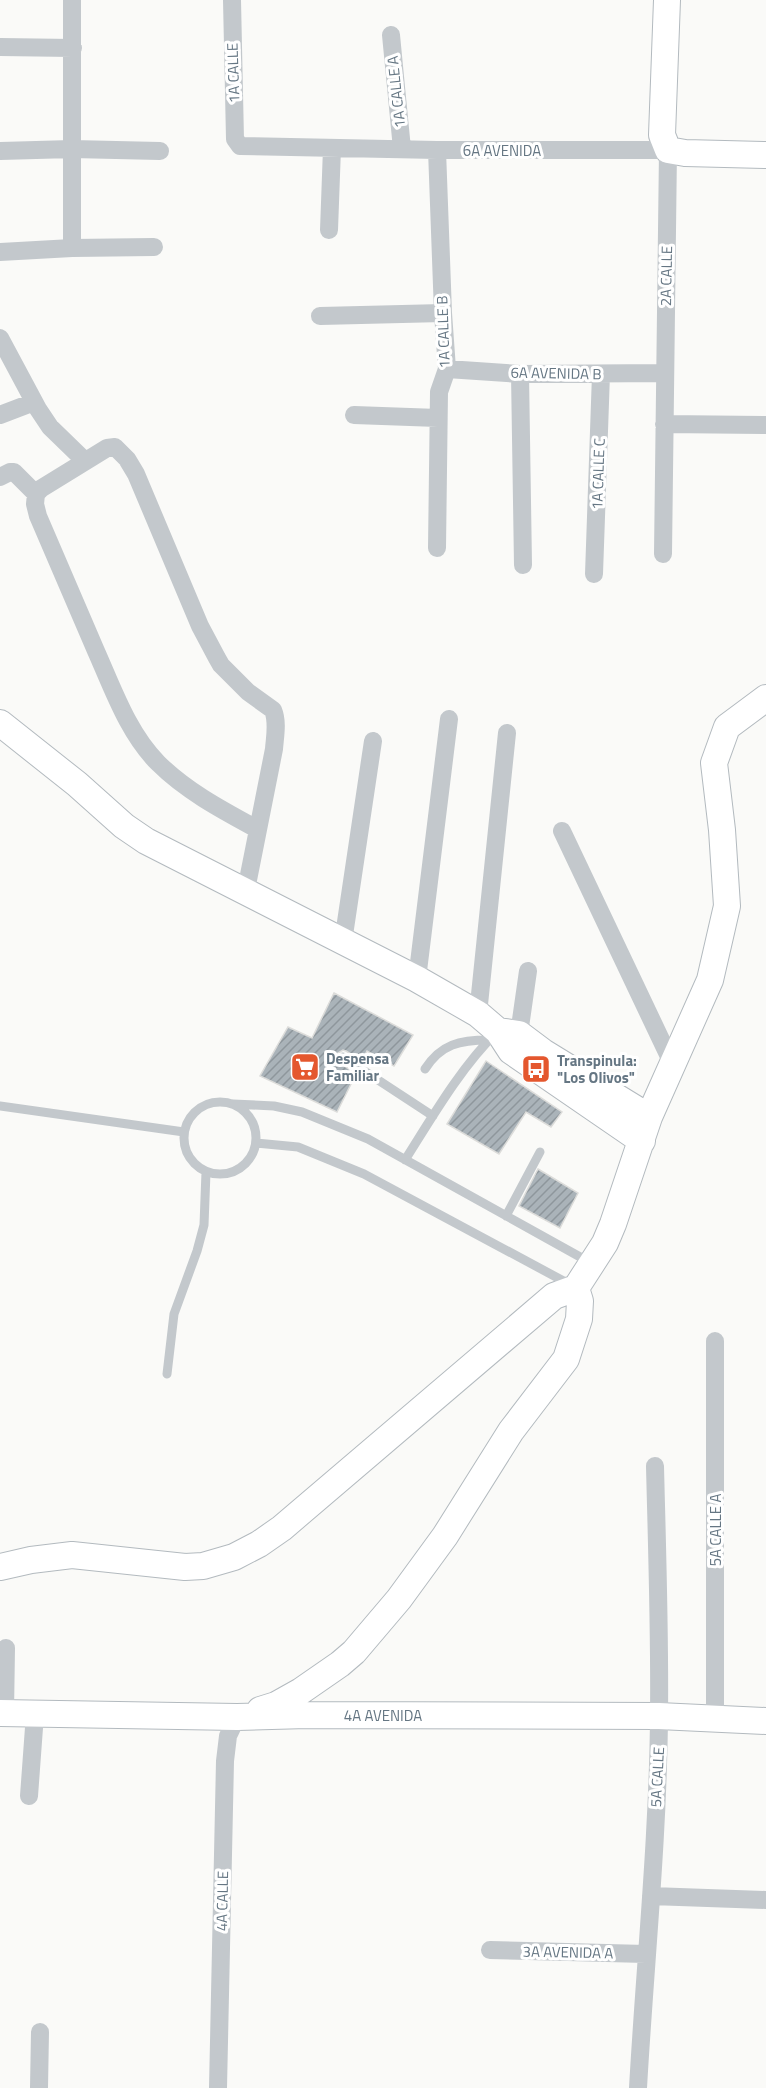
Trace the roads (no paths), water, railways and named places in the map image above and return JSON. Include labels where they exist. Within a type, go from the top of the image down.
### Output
[{"type":"street","points":[[72,0],[72,248]]},
{"type":"street","name":"1A CALLE","points":[[232,0],[235,139],[238,146]]},
{"type":"street","name":"2A CALLE","points":[[663,554],[668,150],[662,135],[668,0]]},
{"type":"street","name":"1A CALLE A","points":[[391,35],[402,149]]},
{"type":"street","points":[[0,47],[73,48]]},
{"type":"street","name":"6A AVENIDA","points":[[238,146],[437,150],[668,150],[685,153],[766,155]]},
{"type":"street","points":[[329,230],[332,148]]},
{"type":"street","points":[[0,151],[72,149],[160,151]]},
{"type":"street","name":"1A CALLE B","points":[[437,150],[447,369],[440,386],[438,418],[437,549]]},
{"type":"street","points":[[0,252],[72,248],[154,248]]},
{"type":"street","points":[[320,316],[443,313]]},
{"type":"street","points":[[0,338],[50,427],[85,461]]},
{"type":"street","name":"6A AVENIDA B","points":[[447,369],[520,374],[664,373]]},
{"type":"street","points":[[520,374],[524,565]]},
{"type":"street","name":"1A CALLE C","points":[[594,574],[601,374]]},
{"type":"street","points":[[0,415],[34,402]]},
{"type":"street","points":[[354,415],[438,418]]},
{"type":"street","points":[[664,424],[766,425]]},
{"type":"street","points":[[246,890],[274,749],[276,730],[274,713],[234,679],[217,658],[200,626],[166,543],[127,459],[122,452],[111,447],[42,488],[36,494],[35,504],[38,516],[134,731],[158,763],[184,785],[257,829]]},
{"type":"street","points":[[0,477],[10,471],[14,472],[36,494]]},
{"type":"street","points":[[0,1567],[59,1555],[94,1556],[185,1567],[203,1566],[234,1557],[266,1539],[307,1508],[554,1296],[576,1288],[593,1265],[614,1224],[646,1129],[710,980],[727,906],[722,830],[714,763],[727,727],[766,698]]},
{"type":"street","points":[[417,979],[449,719]]},
{"type":"street","points":[[0,723],[77,784],[124,826],[146,840],[417,979],[478,1014],[502,1035],[543,1052],[620,1099],[646,1129]]},
{"type":"street","points":[[478,1014],[507,733]]},
{"type":"street","points":[[343,942],[373,741]]},
{"type":"street","points":[[562,831],[668,1076]]},
{"type":"street","points":[[502,1035],[528,971]]},
{"type":"street","points":[[502,1035],[511,1051],[646,1129]]},
{"type":"street","points":[[620,1099],[633,1100],[668,1076]]},
{"type":"street","points":[[237,1717],[276,1705],[323,1677],[354,1652],[393,1607],[445,1536],[511,1431],[566,1359],[579,1320],[580,1301],[576,1288]]},
{"type":"street","name":"5A CALLE A","points":[[715,1341],[715,1719]]},
{"type":"street","name":"5A CALLE","points":[[638,2088],[651,1896],[659,1716],[655,1466]]},
{"type":"street","points":[[3,1713],[6,1648]]},
{"type":"street","name":"4A AVENIDA","points":[[3,1713],[237,1717],[307,1715],[659,1716],[766,1721]]},
{"type":"street","points":[[29,1796],[35,1714]]},
{"type":"street","name":"4A CALLE","points":[[218,2088],[225,1761],[228,1737],[237,1717]]},
{"type":"street","points":[[651,1896],[766,1900]]},
{"type":"street","name":"3A AVENIDA A","points":[[489,1950],[646,1954]]},
{"type":"street","points":[[39,2088],[40,2032]]},
{"type":"lane","points":[[425,1069],[433,1057],[451,1046],[502,1035]]},
{"type":"lane","points":[[405,1161],[433,1116],[502,1035]]},
{"type":"lane","points":[[343,1057],[433,1116]]},
{"type":"lane","points":[[233,1104],[249,1116],[256,1134],[253,1154],[246,1164],[237,1170],[226,1174],[206,1172],[197,1167],[186,1152],[184,1132],[192,1114],[201,1107],[222,1102],[274,1106],[303,1112],[368,1139],[593,1265]]},
{"type":"lane","points":[[0,1106],[184,1132]]},
{"type":"lane","points":[[256,1143],[298,1147],[354,1170],[576,1288]]},
{"type":"lane","points":[[506,1216],[540,1152]]},
{"type":"lane","points":[[166,1374],[174,1314],[197,1251],[205,1219],[206,1172]]},
{"type":"place","name":"Despensa Familiar","points":[[305,1067]]},
{"type":"place","name":"Transpinula: \"Los Olivos\"","points":[[536,1069]]}]
